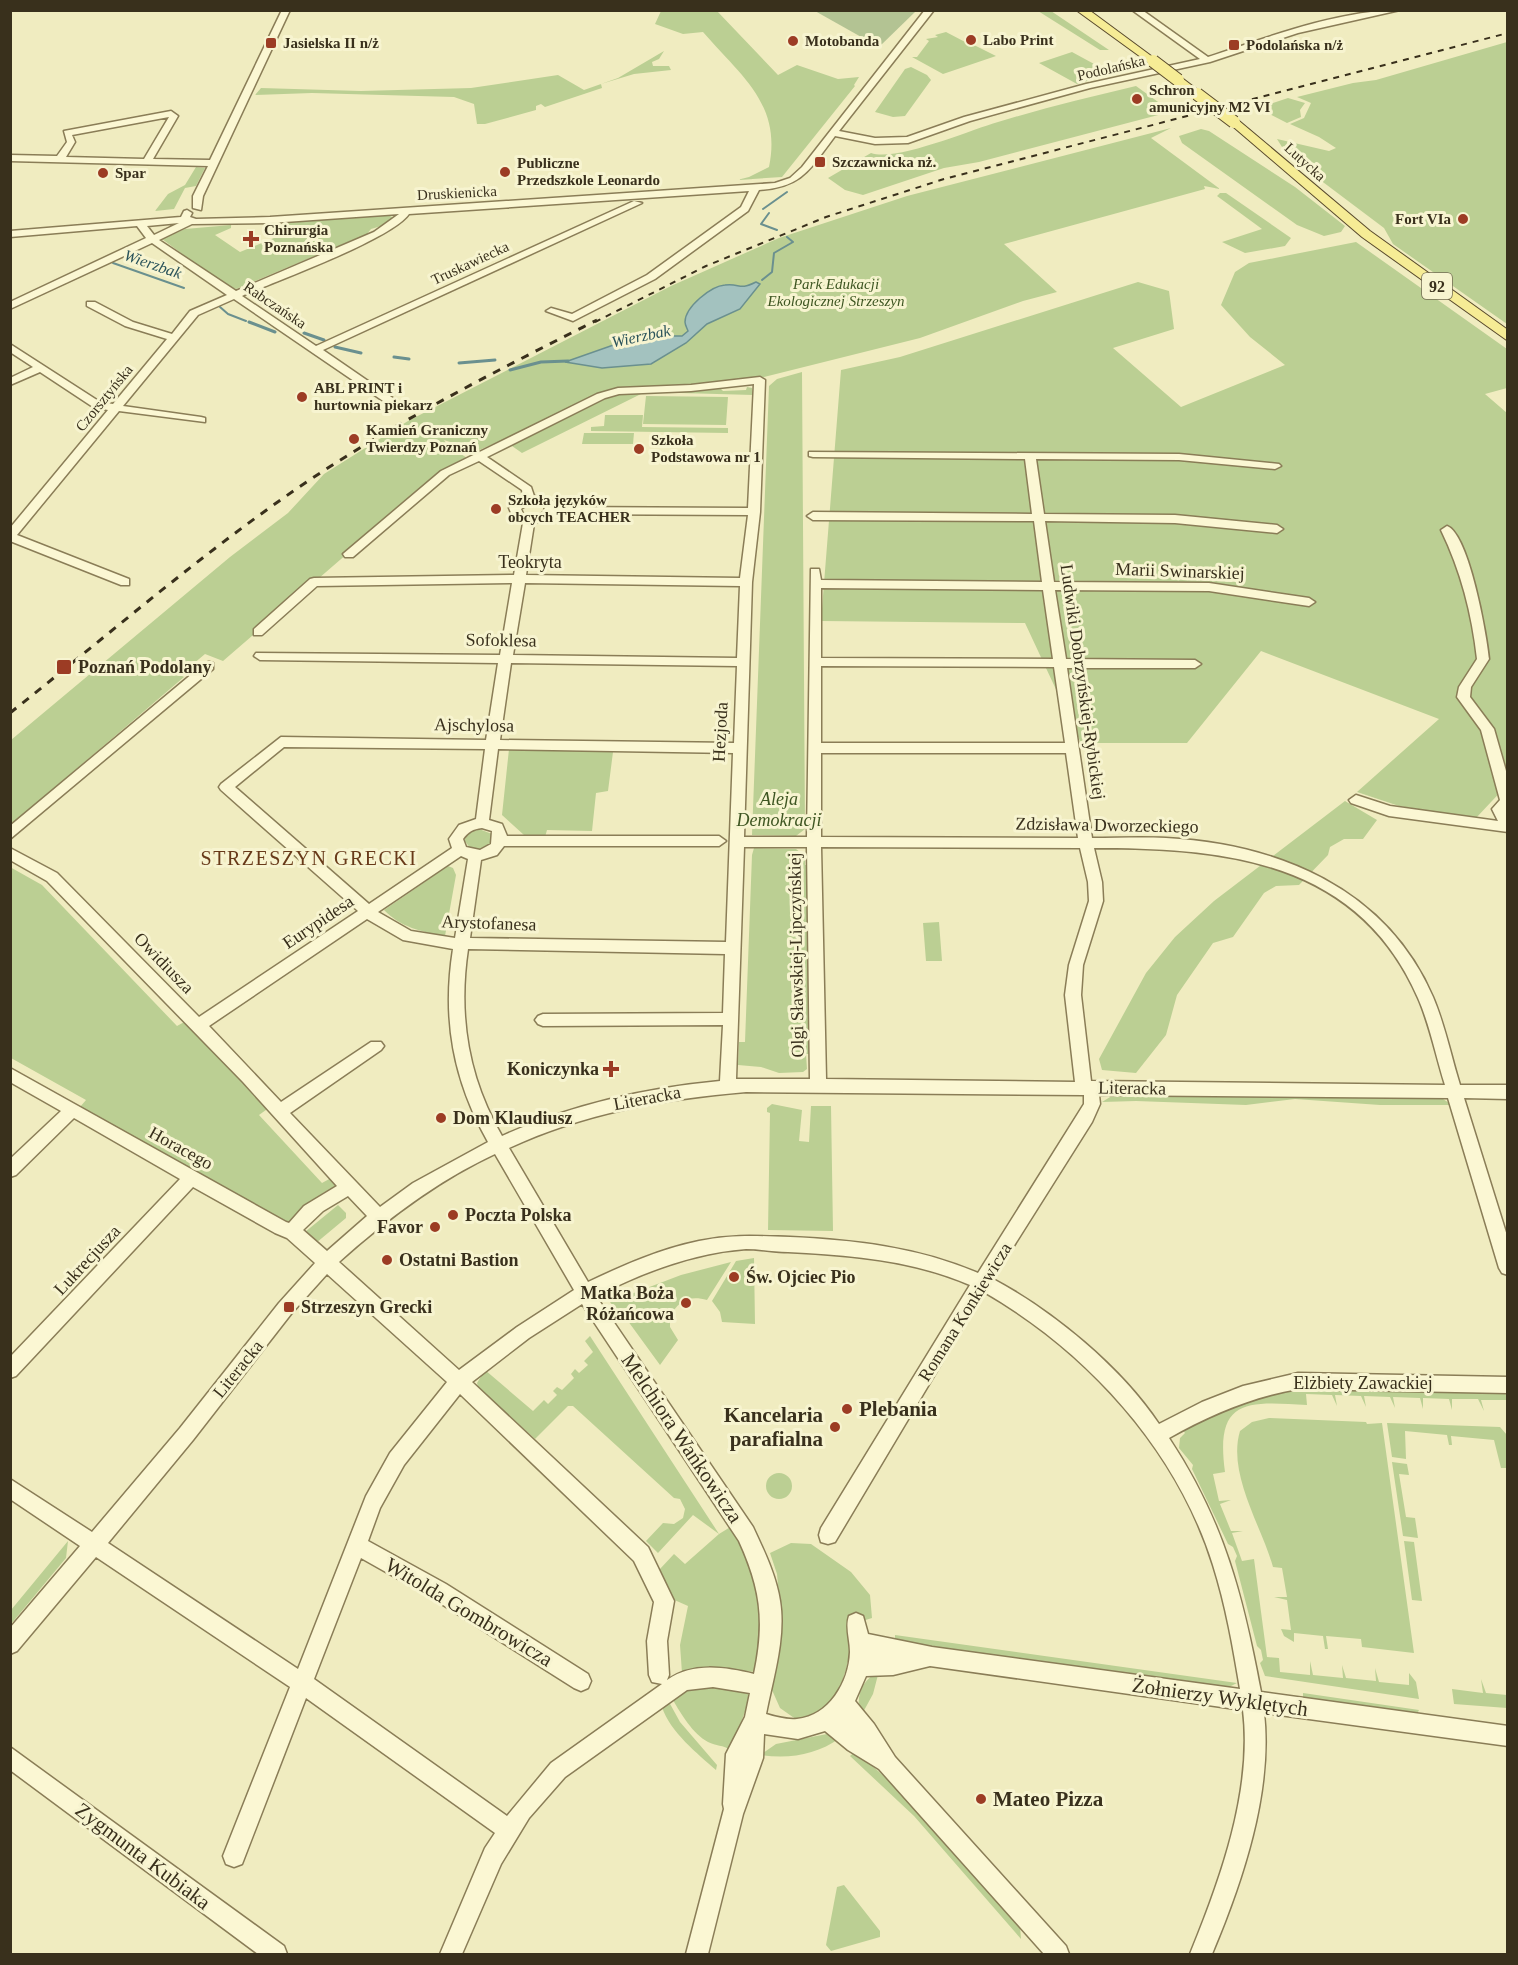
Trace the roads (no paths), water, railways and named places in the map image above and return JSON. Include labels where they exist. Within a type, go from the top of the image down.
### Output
[{"type":"main road","name":"Lutycka","points":[[1081,10],[1154,61],[1234,122],[1366,234],[1508,338]]},
{"type":"street","points":[[10,306],[152,239],[188,218],[198,208],[198,196],[286,10]]},
{"type":"street","points":[[833,133],[930,10]]},
{"type":"street","points":[[1136,10],[1207,60]]},
{"type":"street","name":"Podolańska","points":[[833,133],[875,141],[908,140],[958,122],[1089,86],[1207,60],[1282,35],[1396,10]]},
{"type":"street","points":[[60,159],[71,142],[67,133],[171,114],[174,116],[147,162]]},
{"type":"street","name":"Druskienicka","points":[[188,218],[204,221],[405,212],[754,190],[787,183],[805,169],[833,133]]},
{"type":"street","points":[[10,158],[214,163]]},
{"type":"street","points":[[550,311],[560,316],[573,318],[672,263],[745,209],[754,190]]},
{"type":"street","name":"Truskawiecka","points":[[315,350],[637,203]]},
{"type":"street","name":"Druskienicka","points":[[198,208],[236,219]]},
{"type":"street","points":[[204,221],[212,211]]},
{"type":"street","name":"Czorsztyńska","points":[[10,537],[194,313],[376,234],[401,218],[405,212]]},
{"type":"street","points":[[10,234],[141,225],[188,218]]},
{"type":"street","name":"Rabczańska","points":[[141,225],[152,239],[396,405]]},
{"type":"street","points":[[91,304],[129,324],[172,337]]},
{"type":"street","points":[[10,347],[98,405],[201,420]]},
{"type":"street","points":[[10,382],[40,368]]},
{"type":"street","name":"Hezjoda","points":[[479,456],[612,392],[691,388],[760,380],[754,512],[746,582],[738,748],[728,1086]]},
{"type":"street","points":[[813,454],[1179,457],[1275,466]]},
{"type":"street","points":[[349,554],[441,475],[479,456],[526,489],[529,499]]},
{"type":"street","name":"Ludwiki Dobrzyńskiej-Rybickiej","points":[[1030,457],[1062,663],[1086,843],[1095,882],[1096,901],[1076,965],[1073,995],[1088,1087]]},
{"type":"street","points":[[529,499],[546,501],[552,510],[547,517],[529,521],[519,519],[514,512],[516,506],[529,499]]},
{"type":"street","points":[[552,510],[754,512]]},
{"type":"street","points":[[813,516],[1175,519],[1278,529]]},
{"type":"street","points":[[482,823],[505,658],[529,521]]},
{"type":"street","points":[[1447,530],[1469,587],[1483,658],[1465,687],[1463,697],[1487,729],[1507,801],[1499,809],[1508,826]]},
{"type":"street","points":[[10,537],[125,582]]},
{"type":"street","name":"Marii Swinarskiej","points":[[815,578],[1049,586],[1209,587],[1309,602]]},
{"type":"street","name":"Olgi Sławskiej-Lipczyńskiej","points":[[815,578],[814,843],[818,1085]]},
{"type":"street","name":"Teokryta","points":[[258,632],[314,582],[519,579],[746,582]]},
{"type":"street","name":"Sofoklesa","points":[[260,656],[743,662]]},
{"type":"street","points":[[814,662],[1194,664]]},
{"type":"street","points":[[10,834],[208,666]]},
{"type":"street","name":"Ajschylosa","points":[[226,787],[281,742],[738,748]]},
{"type":"street","points":[[814,748],[1072,748]]},
{"type":"street","name":"Arystofanesa","points":[[226,787],[269,822],[368,912],[395,931],[408,936],[443,943],[733,948]]},
{"type":"street","points":[[1356,800],[1389,811],[1508,826]]},
{"type":"street","points":[[501,841],[497,828],[482,823],[473,824],[459,832],[456,838],[468,853],[491,852],[501,841],[719,841]]},
{"type":"street","name":"Zdzisława Dworzeckiego","points":[[736,842],[1166,843],[1215,847],[1301,870],[1354,901],[1412,967],[1426,998],[1508,1268]]},
{"type":"street","name":"Eurypidesa","points":[[197,1026],[368,912],[468,853]]},
{"type":"street","name":"Melchiora Wańkowicza","points":[[468,853],[462,943],[455,997],[458,1037],[473,1094],[498,1144],[584,1292],[738,1520],[758,1558],[770,1601],[771,1623],[763,1686],[754,1721],[753,1758],[733,1814],[697,1954]]},
{"type":"street","name":"Owidiusza","points":[[10,854],[52,877],[249,1077],[349,1188],[379,1217]]},
{"type":"street","points":[[543,1020],[730,1019]]},
{"type":"street","points":[[279,1112],[376,1046]]},
{"type":"street","name":"Horacego","points":[[10,1074],[281,1228],[294,1232],[327,1263]]},
{"type":"street","name":"Literacka","points":[[10,1644],[167,1459],[229,1379],[327,1263],[379,1217],[438,1176],[498,1144],[533,1129],[592,1109],[655,1095],[728,1086],[1508,1092]]},
{"type":"street","name":"Romana Konkiewicza","points":[[828,1534],[965,1308],[983,1283],[1086,1117],[1092,1104],[1088,1087]]},
{"type":"street","points":[[10,1170],[72,1109]]},
{"type":"street","name":"Lukrecjusza","points":[[10,1370],[192,1177]]},
{"type":"street","points":[[294,1232],[298,1222],[329,1197],[349,1188]]},
{"type":"street","points":[[234,1856],[303,1684],[328,1612],[373,1503],[397,1460],[459,1381],[521,1332],[584,1292],[623,1273],[673,1256],[743,1241],[764,1245],[857,1248],[894,1254],[956,1272],[983,1283],[1053,1328],[1078,1348],[1110,1377],[1157,1435],[1179,1468],[1218,1548],[1241,1627],[1255,1730],[1242,1828],[1230,1881],[1201,1954]]},
{"type":"street","points":[[327,1263],[459,1381],[641,1554],[664,1601],[657,1641],[660,1675]]},
{"type":"street","name":"Elżbiety Zawackiej","points":[[1157,1435],[1201,1410],[1243,1392],[1298,1381],[1508,1385]]},
{"type":"street","points":[[10,1488],[303,1684],[509,1830]]},
{"type":"street","name":"Witolda Gombrowicza","points":[[356,1545],[439,1591],[581,1681]]},
{"type":"street","name":"Żołnierzy Wyklętych","points":[[932,1657],[892,1665],[859,1666],[858,1633],[932,1657],[1508,1736]]},
{"type":"street","points":[[754,1721],[794,1730],[807,1728],[826,1718],[843,1702],[851,1689],[859,1666]]},
{"type":"street","points":[[451,1954],[480,1883],[509,1830],[558,1770],[683,1681],[706,1677],[763,1686]]},
{"type":"street","points":[[843,1702],[867,1731],[888,1764],[1058,1954]]},
{"type":"street","points":[[826,1718],[855,1743],[888,1764]]},
{"type":"street","name":"Zygmunta Kubiaka","points":[[10,1757],[276,1954]]},
{"type":"water","points":[[756,282],[760,284],[740,309],[707,324],[686,343],[651,364],[602,368],[565,362],[639,336],[682,336],[688,331],[685,322],[689,310],[706,293],[719,286],[742,286]]},
{"type":"waterway","name":"Wierzbak","points":[[763,209],[787,192]]},
{"type":"waterway","name":"Wierzbak","points":[[769,213],[761,224],[777,230]]},
{"type":"waterway","name":"Wierzbak","points":[[762,280],[772,272],[774,253],[793,242],[787,237]]},
{"type":"waterway","name":"Wierzbak","points":[[113,263],[184,288]]},
{"type":"waterway","name":"Wierzbak","points":[[220,307],[228,314],[246,321]]},
{"type":"waterway","name":"Wierzbak","points":[[249,322],[275,332]]},
{"type":"waterway","name":"Wierzbak","points":[[304,333],[324,340]]},
{"type":"waterway","name":"Wierzbak","points":[[335,347],[361,353]]},
{"type":"waterway","name":"Wierzbak","points":[[394,357],[409,359]]},
{"type":"waterway","name":"Wierzbak","points":[[459,363],[495,360]]},
{"type":"waterway","name":"Wierzbak","points":[[510,370],[541,362],[568,361]]},
{"type":"railway","points":[[595,322],[706,266],[826,217],[944,179],[1508,33]]},
{"type":"railway","points":[[10,713],[169,584],[292,492],[366,444],[431,407],[597,320]]},
{"type":"place","name":"Labo Print","points":[[971,40]]},
{"type":"place","name":"Motobanda","points":[[793,41]]},
{"type":"place","name":"Jasielska II n/ż","points":[[271,43]]},
{"type":"place","name":"Podolańska n/ż","points":[[1234,45]]},
{"type":"place","name":"Schron amunicyjny M2 VI","points":[[1137,99]]},
{"type":"place","name":"Szczawnicka nż.","points":[[820,162]]},
{"type":"place","name":"Publiczne Przedszkole Leonardo","points":[[505,172]]},
{"type":"place","name":"Spar","points":[[103,173]]},
{"type":"place","name":"Fort VIa","points":[[1463,219]]},
{"type":"place","name":"Chirurgia Poznańska","points":[[251,239]]},
{"type":"place","name":"ABL PRINT i hurtownia piekarz","points":[[302,397]]},
{"type":"place","name":"Kamień Graniczny Twierdzy Poznań","points":[[354,439]]},
{"type":"place","name":"Szkoła Podstawowa nr 1","points":[[639,449]]},
{"type":"place","name":"Szkoła języków obcych TEACHER","points":[[496,509]]},
{"type":"place","name":"Poznań Podolany","points":[[64,667]]},
{"type":"place","name":"Koniczynka","points":[[611,1069]]},
{"type":"place","name":"Dom Klaudiusz","points":[[441,1118]]},
{"type":"place","name":"Poczta Polska","points":[[453,1215]]},
{"type":"place","name":"Favor","points":[[435,1227]]},
{"type":"place","name":"Ostatni Bastion","points":[[387,1260]]},
{"type":"place","name":"Św. Ojciec Pio","points":[[734,1277]]},
{"type":"place","name":"Matka Boża Różańcowa","points":[[686,1303]]},
{"type":"place","name":"Strzeszyn Grecki","points":[[289,1307]]},
{"type":"place","name":"Plebania","points":[[847,1409]]},
{"type":"place","name":"Kancelaria parafialna","points":[[835,1427]]},
{"type":"place","name":"Mateo Pizza","points":[[981,1799]]},
{"type":"district","name":"STRZESZYN GRECKI","points":[[309,858]]},
{"type":"park label","name":"Park Edukacji Ekologicznej Strzeszyn","points":[[836,292]]},
{"type":"park label","name":"Aleja Demokracji","points":[[779,809]]}]
